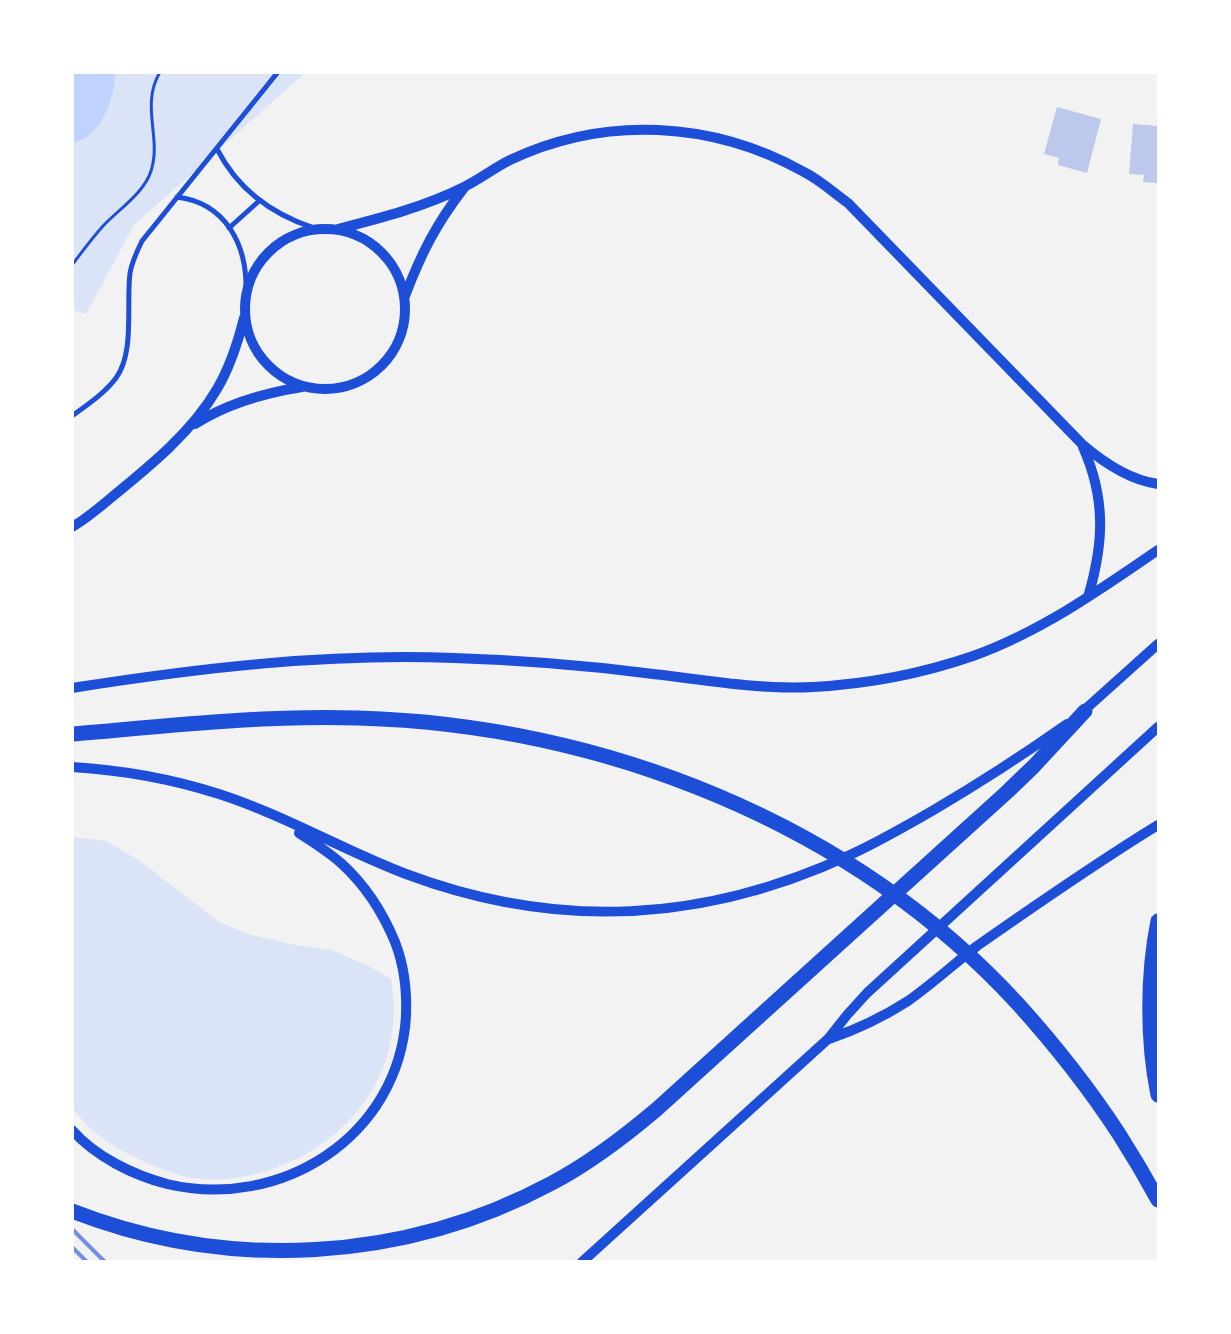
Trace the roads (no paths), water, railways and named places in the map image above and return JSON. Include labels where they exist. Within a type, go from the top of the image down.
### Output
[{"type":"highway","points":[[72,1211],[120,1227],[182,1242],[246,1250],[301,1250],[341,1248],[404,1238],[465,1221],[524,1197],[580,1167],[633,1130],[1007,792],[1034,766],[1085,710]]},
{"type":"highway","points":[[72,734],[301,718],[415,721],[472,728],[565,745],[638,766],[691,784],[794,832],[842,859],[889,890],[934,925],[976,962],[1016,1002],[1088,1088],[1120,1135],[1158,1200]]},
{"type":"highway","points":[[1158,921],[1152,968],[1151,1008],[1152,1047],[1158,1095]]},
{"type":"main road","points":[[338,229],[415,207],[465,187],[509,160],[557,142],[608,131],[659,129],[710,136],[760,150],[806,173],[848,203],[1082,444],[1102,461],[1126,474],[1158,484]]},
{"type":"main road","points":[[405,296],[424,249],[436,227],[465,187]]},
{"type":"main road","points":[[72,527],[136,478],[186,430],[208,403],[226,372],[239,340],[245,314],[246,290],[256,268],[271,249],[291,236],[314,228],[338,229],[362,237],[382,252],[397,272],[405,296],[405,324],[395,349],[378,370],[355,384],[329,390],[302,387],[269,393],[207,416],[186,430]]},
{"type":"main road","points":[[245,314],[250,338],[262,359],[280,376],[302,387]]},
{"type":"main road","points":[[1082,444],[1097,486],[1101,523],[1099,553],[1088,597]]},
{"type":"main road","points":[[72,688],[157,675],[255,664],[404,657],[548,663],[769,687],[844,685],[902,676],[936,668],[976,655],[1037,627],[1088,597],[1158,550]]},
{"type":"main road","points":[[72,767],[134,774],[220,794],[276,816],[339,846],[405,873],[469,894],[534,907],[568,911],[635,912],[668,909],[744,894],[817,870],[887,837],[1004,767],[1085,710],[1158,644]]},
{"type":"main road","points":[[582,1262],[828,1039],[868,993],[1158,727]]},
{"type":"main road","points":[[72,1130],[100,1154],[127,1170],[156,1181],[186,1188],[217,1190],[248,1188],[277,1180],[305,1168],[331,1153],[353,1134],[372,1112],[388,1087],[399,1059],[405,1030],[407,1001],[403,972],[395,943],[371,897],[357,880],[342,864],[276,816]]},
{"type":"main road","points":[[828,1039],[871,1022],[910,999],[970,952],[1041,901],[1158,825]]},
{"type":"street","points":[[72,416],[106,389],[116,379],[123,367],[127,353],[131,271],[142,241],[278,72]]},
{"type":"street","points":[[217,149],[235,178],[259,201],[286,217],[314,228]]},
{"type":"street","points":[[178,197],[198,201],[207,206],[216,212],[229,228],[243,258],[246,290]]},
{"type":"street","points":[[229,228],[259,201]]},
{"type":"water","points":[[72,73],[115,73],[111,99],[104,116],[87,137],[73,144]]},
{"type":"railway","points":[[72,1229],[105,1262]]},
{"type":"railway","points":[[72,1247],[87,1262]]}]
